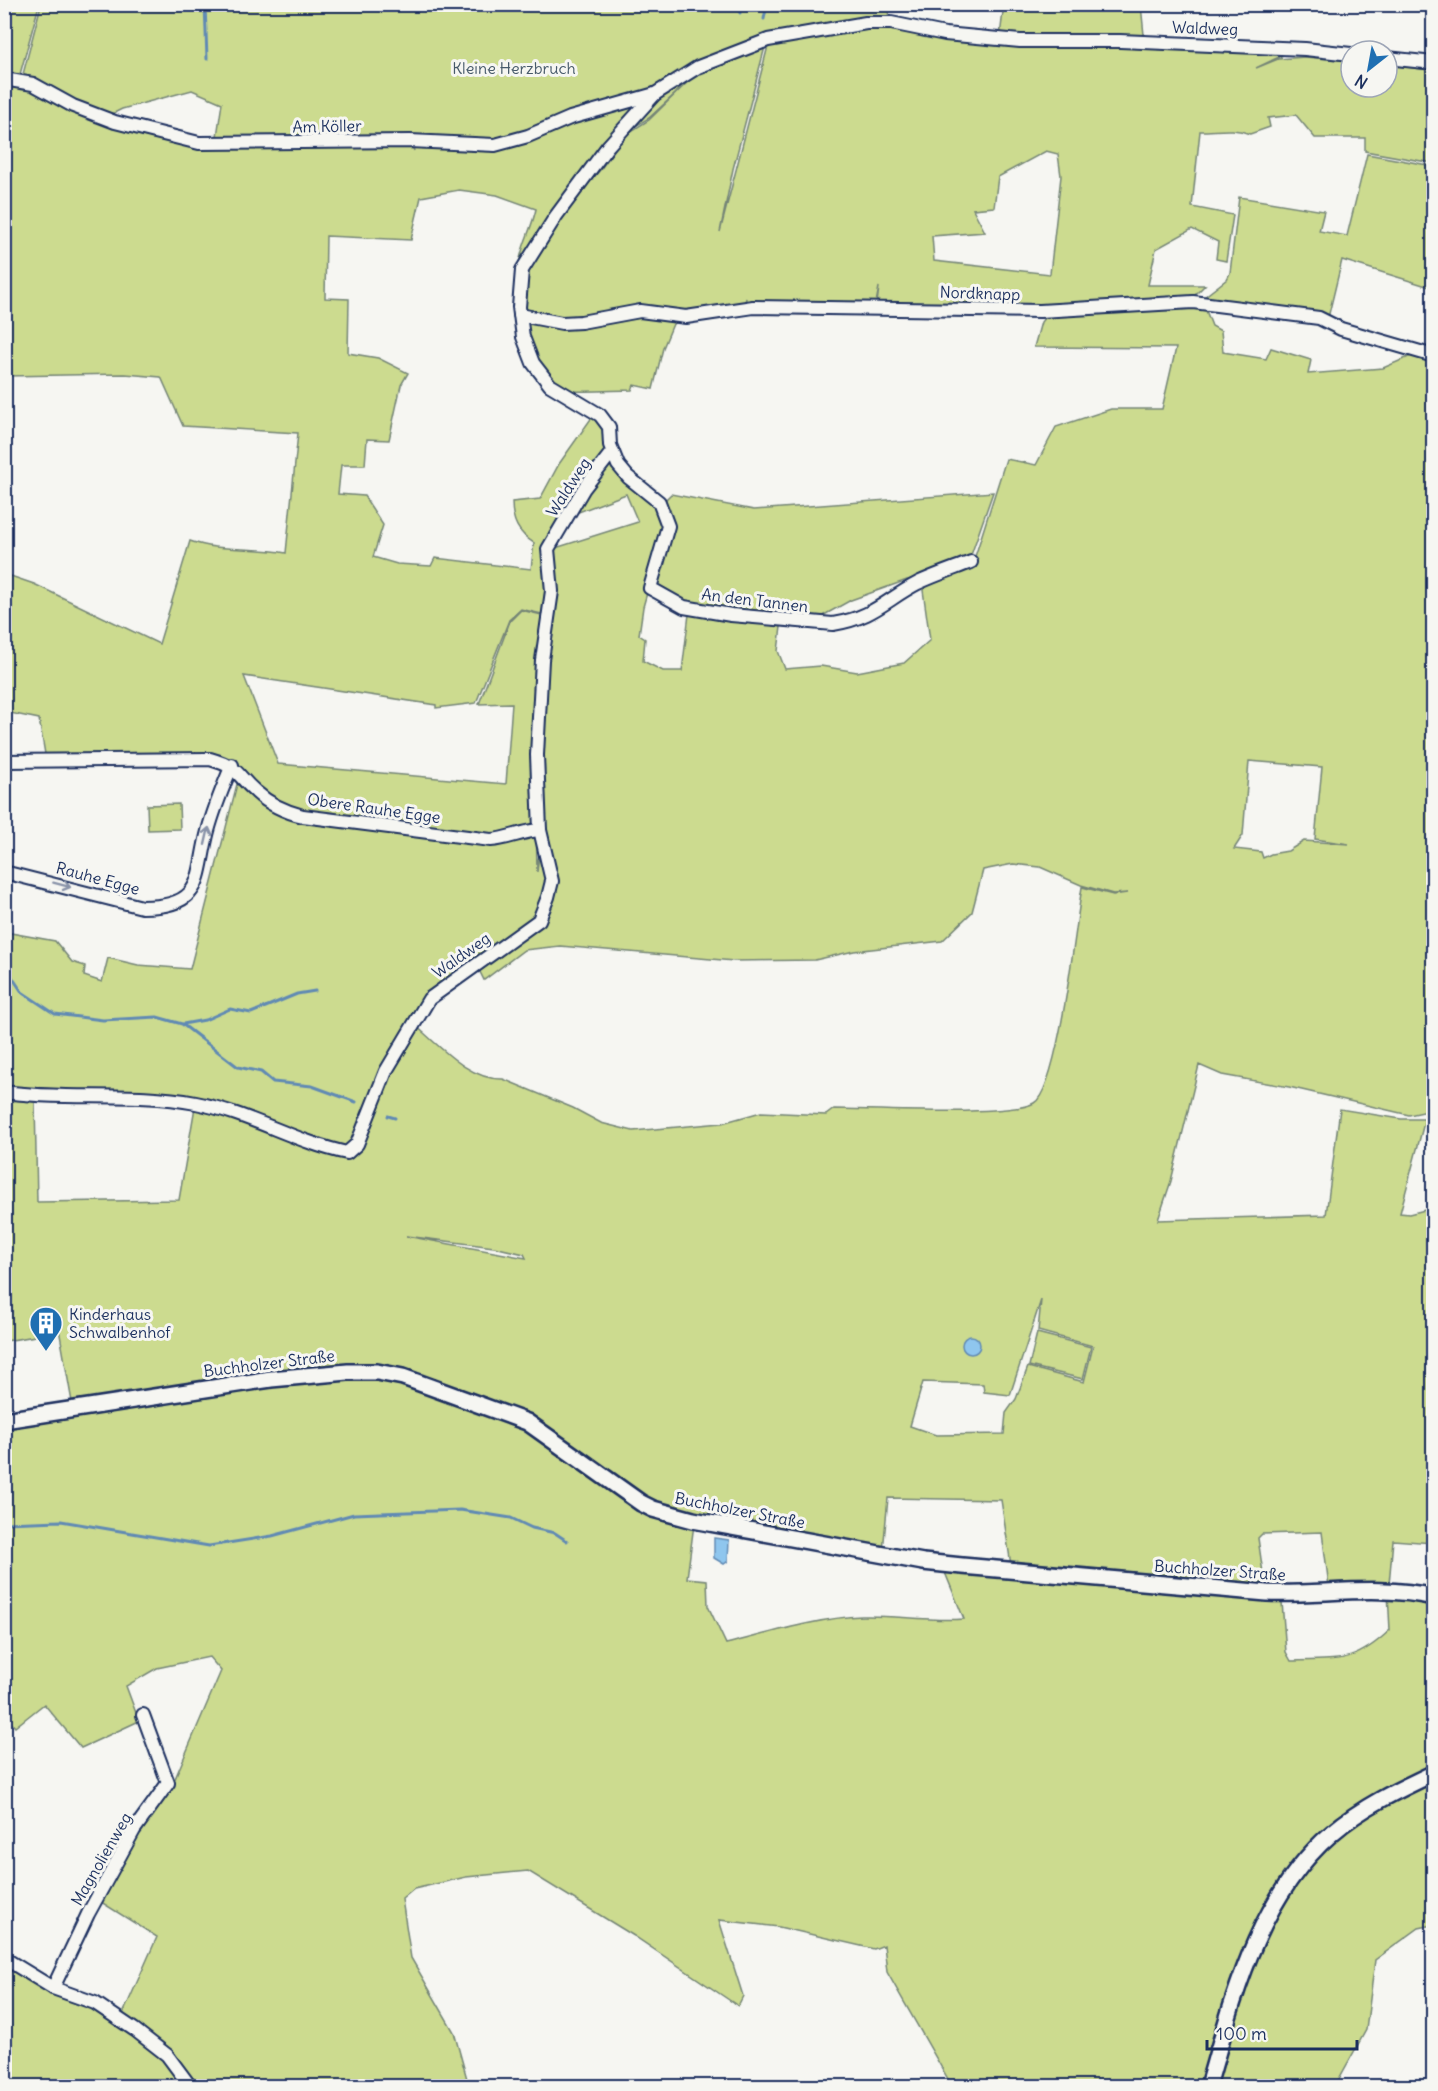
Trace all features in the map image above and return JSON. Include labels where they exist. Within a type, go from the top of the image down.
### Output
[{"type":"street","name":"Waldweg","points":[[4,1092],[38,1097],[196,1103],[255,1121],[314,1145],[347,1153],[357,1144],[386,1071],[429,999],[538,920],[552,881],[540,830],[537,755],[542,660],[552,591],[548,549],[584,488],[612,452],[609,427],[600,415],[550,386],[533,363],[523,337],[520,315],[522,270],[586,174],[655,94],[698,67],[768,40],[866,23],[891,24],[945,34],[1020,41],[1120,41],[1305,49],[1339,53]]},
{"type":"street","points":[[1399,59],[1434,63]]},
{"type":"street","name":"Am Köller","points":[[4,79],[33,84],[73,106],[115,123],[199,143],[410,141],[495,145],[528,136],[570,118],[655,94]]},
{"type":"street","name":"Nordknapp","points":[[520,315],[562,322],[640,311],[686,317],[753,307],[1040,311],[1193,302],[1319,318],[1341,329],[1434,356]]},
{"type":"street","name":"An den Tannen","points":[[612,452],[622,471],[659,502],[668,526],[650,588],[684,607],[731,615],[833,624],[848,622],[877,610],[916,584],[971,562]]},
{"type":"street","points":[[4,761],[210,759],[232,765]]},
{"type":"street","name":"Obere Rauhe Egge","points":[[232,765],[256,792],[279,807],[303,816],[491,840],[501,840],[522,831],[540,830]]},
{"type":"street","name":"Rauhe Egge","points":[[4,872],[142,908],[162,906],[178,900],[195,886],[201,873],[210,822],[232,765]]},
{"type":"street","name":"Buchholzer Straße","points":[[4,1420],[271,1379],[348,1371],[377,1372],[403,1377],[527,1422],[641,1503],[653,1509],[693,1520],[923,1562],[1267,1593],[1302,1594],[1398,1590],[1434,1597]]},
{"type":"street","name":"Magnolienweg","points":[[53,1988],[88,1914],[134,1830],[168,1783],[143,1715]]},
{"type":"street","points":[[1208,2086],[1229,2011],[1257,1933],[1297,1870],[1331,1833],[1360,1812],[1390,1793],[1434,1773]]},
{"type":"street","points":[[4,1958],[53,1988],[95,2004],[135,2030],[167,2055],[190,2086]]},
{"type":"green space","points":[[1004,4],[1141,5],[1144,35],[1020,38],[1000,36]]},
{"type":"green space","points":[[4,5],[39,5],[19,78],[5,77]]},
{"type":"green space","name":"Kleine Herzbruch","points":[[41,5],[889,5],[888,21],[812,28],[768,37],[697,64],[676,93],[649,118],[624,133],[559,218],[600,170],[625,135],[649,120],[700,70],[766,43],[733,169],[720,232],[769,42],[866,25],[1020,44],[1201,49],[1302,46],[1256,68],[1278,59],[1305,57],[1339,60],[1339,99],[1399,99],[1399,66],[1433,70],[1433,163],[1365,151],[1365,138],[1315,138],[1296,115],[1268,118],[1270,127],[1250,134],[1232,130],[1200,131],[1192,207],[1233,215],[1226,261],[1216,259],[1218,242],[1192,229],[1156,249],[1148,285],[1205,285],[1190,300],[1039,308],[877,304],[879,287],[876,303],[745,306],[746,298],[744,306],[686,316],[687,319],[673,324],[663,348],[653,389],[634,385],[632,390],[563,390],[551,384],[541,372],[527,338],[518,284],[521,255],[536,209],[497,195],[459,190],[421,197],[411,240],[326,236],[325,298],[349,299],[348,353],[378,358],[408,373],[401,385],[389,440],[367,439],[365,465],[341,465],[338,494],[364,496],[383,525],[373,557],[397,564],[431,566],[435,558],[531,569],[534,543],[517,526],[512,502],[540,499],[559,464],[595,413],[608,433],[605,457],[583,487],[545,549],[549,591],[546,615],[521,609],[509,620],[476,703],[436,708],[436,705],[244,676],[278,764],[506,784],[512,703],[479,704],[510,621],[521,610],[546,616],[541,645],[535,755],[537,872],[542,824],[539,755],[542,701],[554,591],[549,550],[638,522],[626,494],[568,516],[585,488],[610,459],[627,479],[657,504],[666,526],[643,607],[639,635],[645,639],[643,661],[663,671],[682,671],[689,614],[672,608],[650,594],[670,526],[662,503],[671,494],[754,510],[993,492],[970,558],[938,574],[907,580],[851,600],[817,619],[782,619],[778,651],[785,669],[821,666],[857,672],[904,663],[930,640],[922,583],[973,563],[1006,459],[1036,465],[1056,427],[1111,409],[1162,409],[1176,348],[1034,347],[1041,322],[1048,313],[1191,305],[1205,308],[1212,326],[1221,331],[1223,352],[1266,359],[1271,348],[1311,360],[1308,374],[1383,368],[1418,353],[1433,357],[1433,1110],[1409,1115],[1289,1087],[1222,1075],[1199,1065],[1171,1181],[1158,1220],[1326,1215],[1340,1109],[1401,1119],[1425,1119],[1400,1213],[1409,1214],[1433,1208],[1433,1543],[1393,1540],[1389,1584],[1329,1586],[1322,1532],[1262,1534],[1258,1538],[1265,1587],[1011,1565],[1001,1500],[888,1498],[883,1551],[665,1509],[616,1488],[534,1427],[577,1465],[626,1500],[662,1518],[694,1524],[687,1578],[707,1580],[708,1606],[726,1644],[845,1617],[964,1619],[944,1570],[1282,1602],[1286,1652],[1291,1661],[1333,1660],[1355,1655],[1366,1649],[1390,1630],[1388,1593],[1433,1600],[1433,1925],[1419,1928],[1375,1960],[1366,2030],[1335,2086],[952,2086],[887,1972],[884,1945],[874,1949],[779,1927],[719,1920],[743,1996],[738,2006],[634,1936],[528,1871],[466,1877],[414,1889],[402,1899],[411,1958],[454,2032],[469,2086],[5,2086],[5,1964],[119,2023],[157,1937],[101,1902],[131,1845],[171,1788],[221,1671],[209,1657],[157,1668],[126,1686],[139,1721],[81,1748],[44,1704],[15,1727],[5,1716],[5,1427],[175,1399],[352,1375],[407,1381],[433,1380],[372,1365],[318,1367],[72,1402],[58,1323],[35,1327],[35,1336],[5,1341],[4,1097],[35,1102],[37,1202],[179,1200],[195,1107],[234,1118],[347,1159],[362,1143],[397,1056],[416,1026],[456,1061],[479,1074],[503,1079],[573,1108],[601,1123],[633,1131],[722,1123],[761,1112],[826,1115],[834,1109],[970,1111],[1021,1107],[1034,1103],[1043,1091],[1051,1068],[1065,1002],[1082,887],[1113,895],[1127,893],[1113,894],[1081,885],[1040,867],[1013,864],[983,870],[972,912],[942,941],[854,951],[815,960],[734,961],[560,946],[524,950],[484,980],[477,966],[506,946],[507,942],[427,997],[381,1074],[354,1138],[349,1145],[341,1149],[196,1100],[80,1095],[5,1088],[5,932],[55,941],[72,962],[85,966],[84,976],[102,982],[108,958],[138,965],[190,969],[237,784],[242,788],[235,778],[238,775],[214,754],[45,754],[39,719],[5,712],[5,574],[34,584],[159,644],[190,541],[213,547],[286,553],[298,433],[183,426],[161,377],[125,374],[5,376],[5,81],[32,87],[89,117],[199,146],[411,144],[414,151],[411,139],[216,143],[222,103],[192,90],[122,109],[108,116],[74,104],[22,78]],"holes":[[[1046,151],[1058,154],[1061,176],[1050,274],[934,261],[932,236],[985,232],[973,209],[994,207],[998,177]],[[1249,761],[1322,767],[1315,839],[1349,844],[1304,841],[1288,851],[1263,858],[1261,852],[1234,849],[1243,835]],[[406,1236],[494,1247],[524,1254],[526,1258]],[[1041,1300],[1038,1331],[1093,1346],[1084,1382],[1028,1367],[1016,1399],[1006,1413],[1004,1434],[936,1435],[910,1426],[923,1382],[983,1384],[984,1392],[1010,1395]]]},
{"type":"green space","points":[[1367,154],[1433,166],[1433,288],[1342,260],[1328,318],[1204,297],[1227,279],[1230,273],[1239,197],[1324,211],[1319,231],[1347,236]]},
{"type":"green space","points":[[179,804],[180,829],[148,830],[147,805]]},
{"type":"green space","points":[[1037,1333],[1091,1347],[1083,1379],[1029,1366]]},
{"type":"water","points":[[971,1336],[977,1339],[980,1345],[977,1351],[971,1354],[965,1351],[962,1345],[965,1339]]},
{"type":"water","points":[[714,1538],[729,1540],[728,1561],[724,1564],[714,1558]]},
{"type":"waterway","points":[[205,4],[207,59]]},
{"type":"waterway","points":[[736,4],[740,13]]},
{"type":"waterway","points":[[763,4],[766,9],[764,19]]},
{"type":"waterway","points":[[4,965],[22,992],[55,1014],[103,1020],[157,1017],[182,1024],[238,1067],[261,1072],[273,1082],[312,1086],[356,1102]]},
{"type":"waterway","points":[[183,1024],[205,1020],[230,1009],[251,1013],[297,994],[315,991]]},
{"type":"waterway","points":[[388,1116],[395,1118]]},
{"type":"waterway","points":[[4,1523],[61,1521],[209,1546],[272,1536],[354,1514],[460,1510],[511,1518],[532,1528],[555,1533],[567,1541]]},
{"type":"place","name":"Kinderhaus Schwalbenhof","points":[[46,1352]]}]
